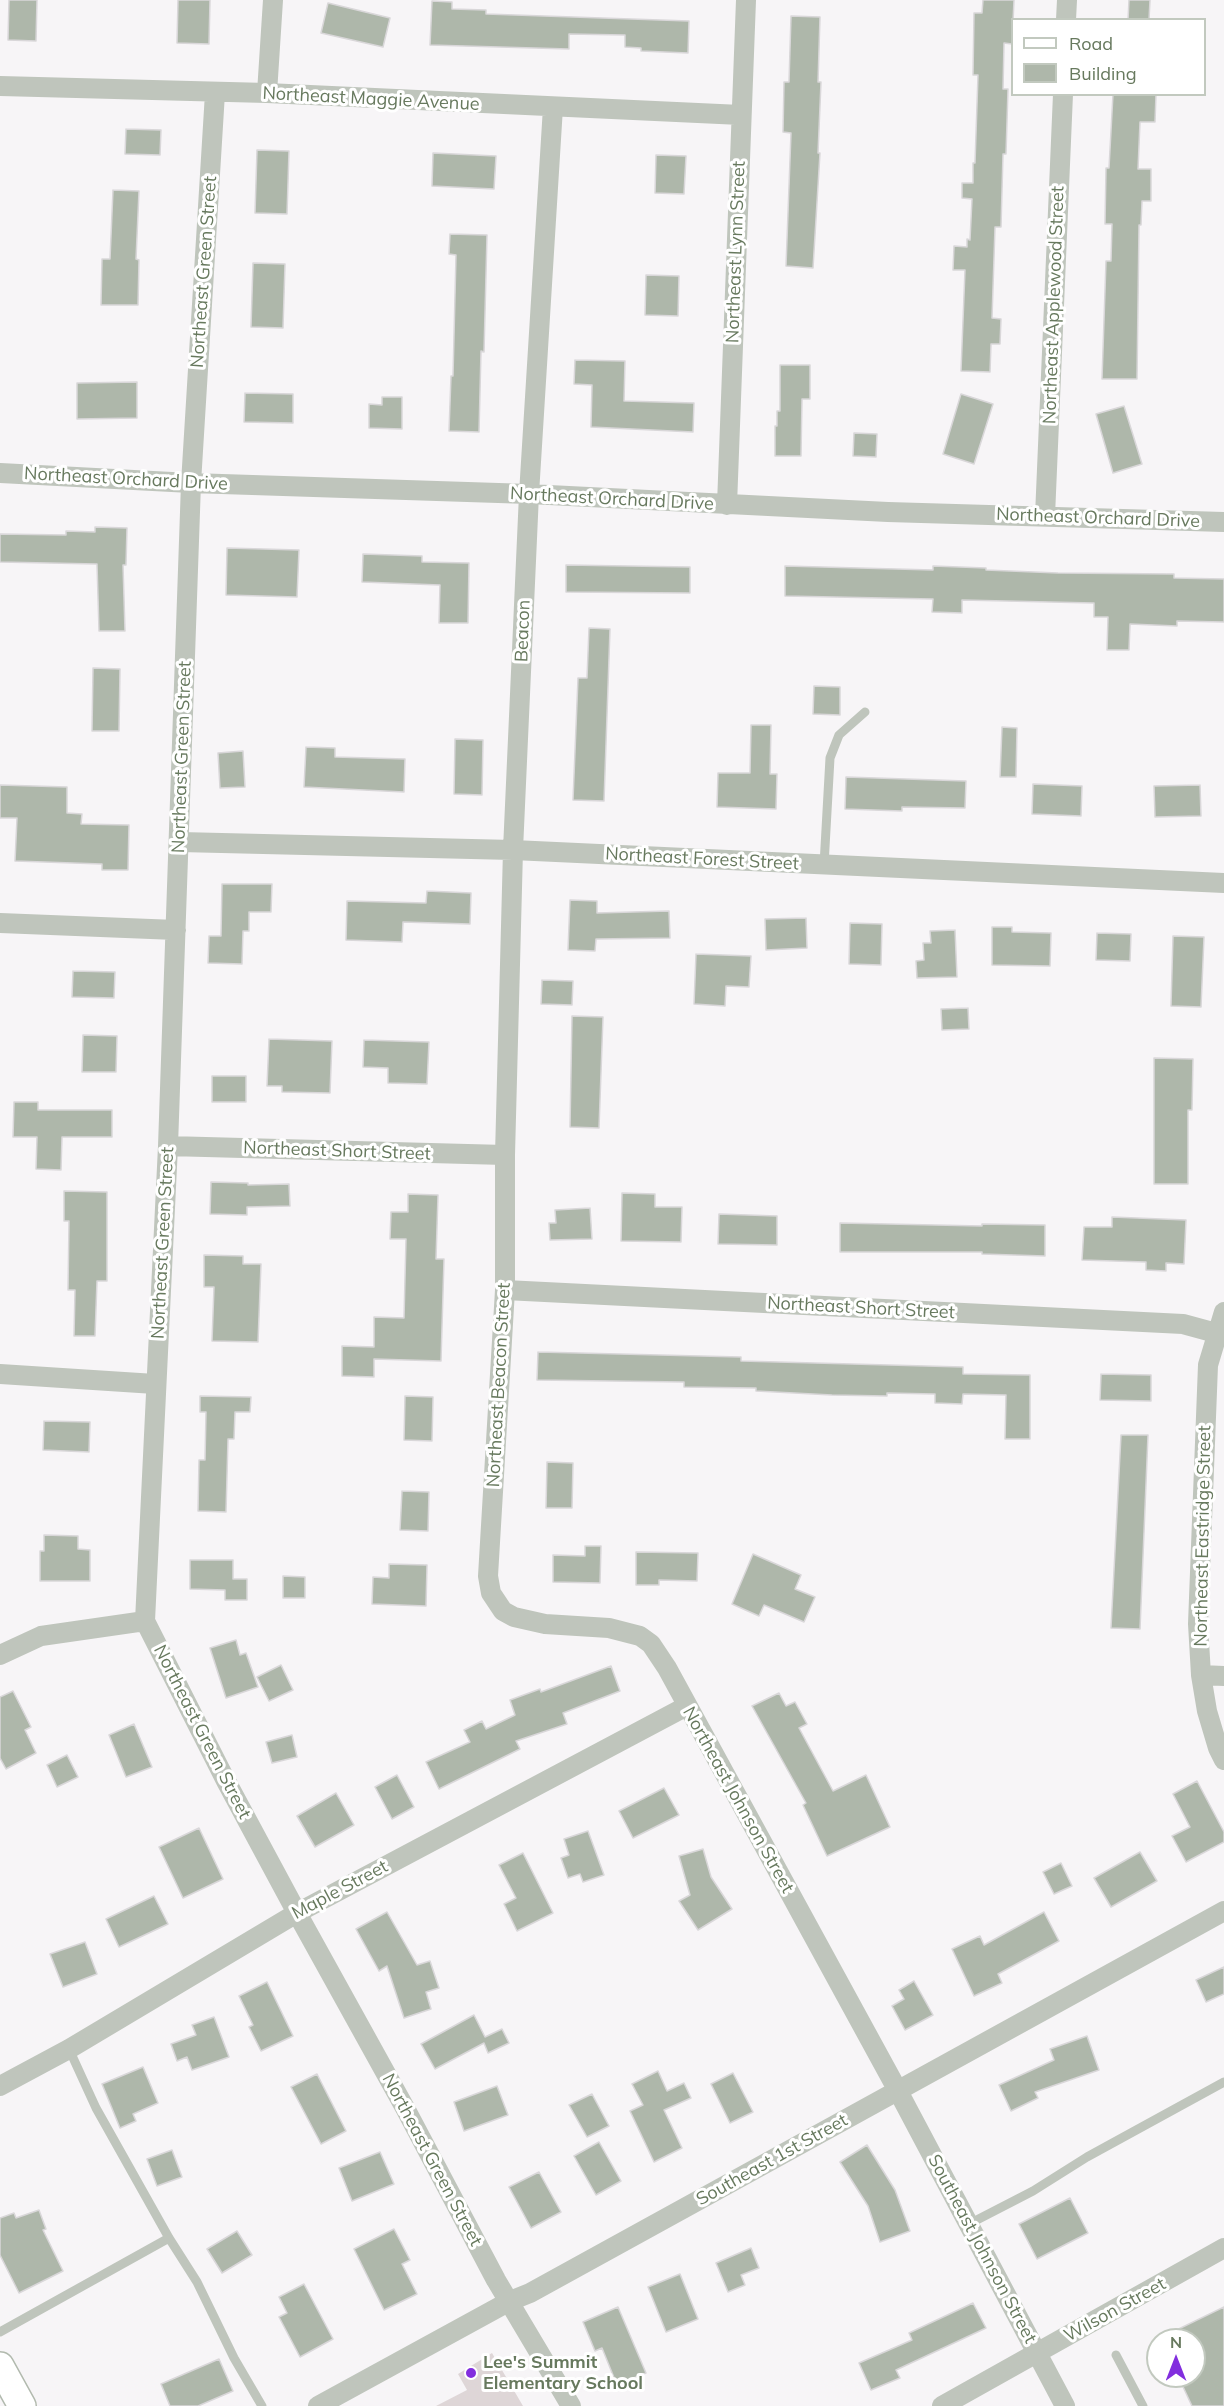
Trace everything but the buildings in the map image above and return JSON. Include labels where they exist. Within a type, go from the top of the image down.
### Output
[{"type":"main road","points":[[0,2366],[22,2406]]},
{"type":"street","points":[[267,93],[273,0]]},
{"type":"street","name":"Northeast Lynn Street","points":[[727,505],[746,0]]},
{"type":"street","points":[[1066,18],[1067,0]]},
{"type":"street","name":"Northeast Maggie Avenue","points":[[0,86],[267,93],[741,115]]},
{"type":"street","name":"Northeast Green Street","points":[[215,93],[191,483],[168,1146],[144,1621],[297,1913],[510,2301],[571,2406]]},
{"type":"street","name":"Northeast Applewood Street","points":[[1045,516],[1063,96]]},
{"type":"street","name":"Beacon","points":[[505,1155],[513,850],[529,494],[553,107]]},
{"type":"street","name":"Northeast Orchard Drive","points":[[0,473],[191,483],[529,494],[727,505],[1224,522]]},
{"type":"street","name":"Northeast Forest Street","points":[[180,842],[513,850],[1224,883]]},
{"type":"street","points":[[0,923],[176,930]]},
{"type":"street","name":"Northeast Short Street","points":[[168,1146],[505,1155]]},
{"type":"street","name":"Northeast Beacon Street","points":[[503,1611],[491,1593],[488,1576],[505,1290],[505,1155]]},
{"type":"street","name":"Northeast Short Street","points":[[505,1290],[1183,1324],[1216,1333]]},
{"type":"street","name":"Northeast Eastridge Street","points":[[1224,1312],[1208,1365],[1198,1594],[1201,1675],[1207,1711],[1224,1760]]},
{"type":"street","points":[[0,1374],[155,1384]]},
{"type":"street","name":"Northeast Johnson Street","points":[[503,1611],[526,1621],[609,1628],[640,1636],[651,1644],[667,1668],[898,2091]]},
{"type":"street","points":[[0,1655],[41,1636],[144,1621]]},
{"type":"street","points":[[1201,1675],[1224,1676]]},
{"type":"street","name":"Maple Street","points":[[0,2086],[69,2049],[297,1913],[687,1706]]},
{"type":"street","name":"Southeast 1st Street","points":[[318,2406],[510,2301],[541,2287],[1224,1911]]},
{"type":"street","name":"Southeast Johnson Street","points":[[898,2091],[1065,2406]]},
{"type":"street","name":"Wilson Street","points":[[942,2406],[1224,2248]]},
{"type":"lane","points":[[824,865],[830,758],[839,735],[865,712]]},
{"type":"lane","points":[[69,2049],[96,2108],[169,2238],[197,2282],[234,2358],[262,2406]]},
{"type":"lane","points":[[969,2224],[1033,2191],[1087,2157],[1224,2082]]},
{"type":"lane","points":[[0,2332],[169,2238]]},
{"type":"lane","points":[[1116,2355],[1143,2406]]},
{"type":"shaded area","points":[[492,2353],[523,2406],[436,2406],[467,2390],[458,2374]]},
{"type":"place","name":"Lee's Summit Elementary School","points":[[471,2373]]}]
